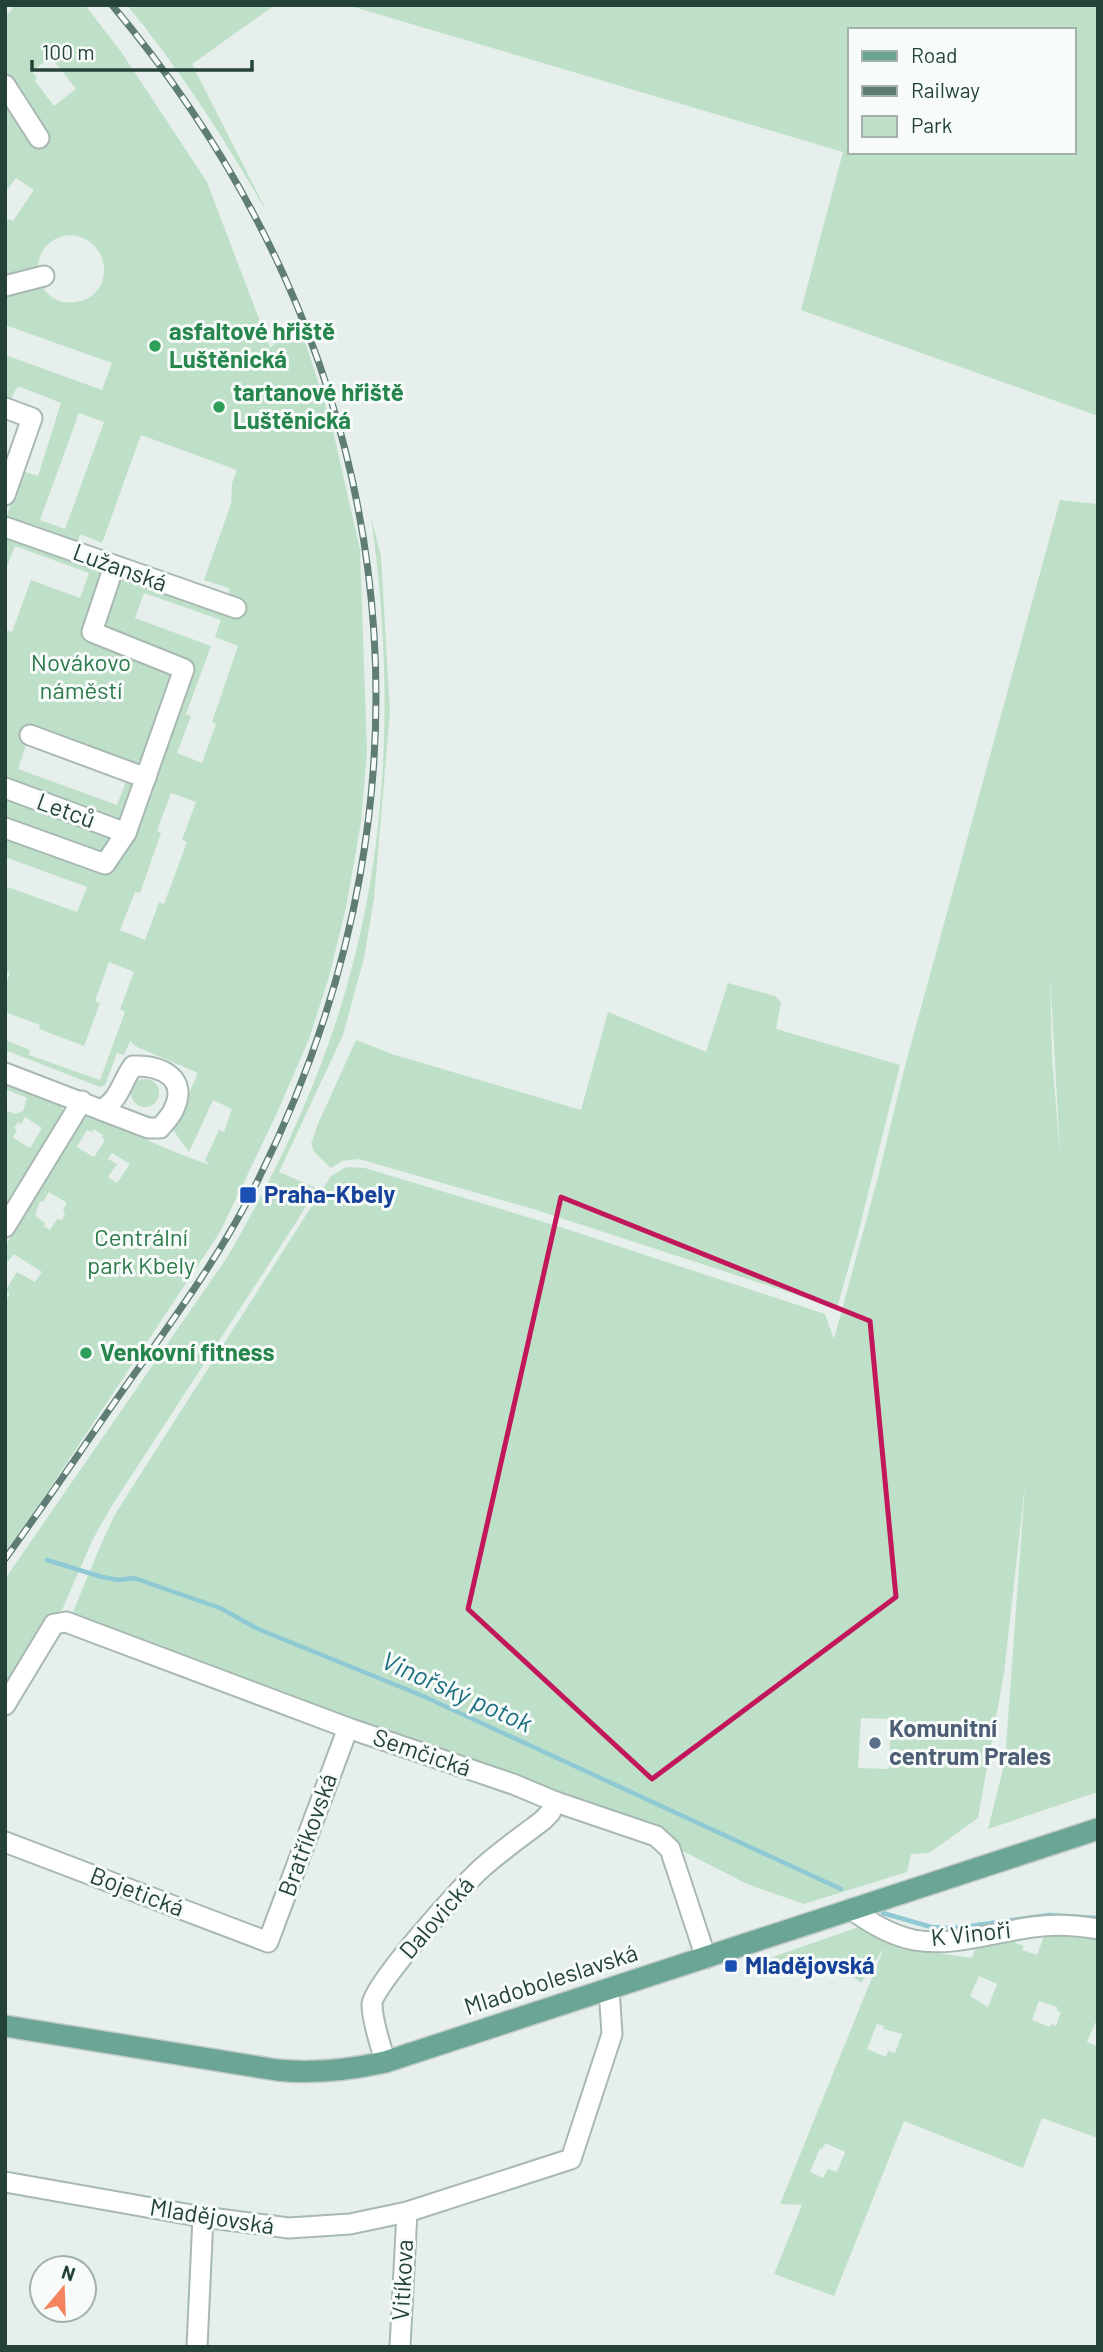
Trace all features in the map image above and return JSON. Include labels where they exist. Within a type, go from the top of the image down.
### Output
[{"type":"main road","name":"Mladoboleslavská","points":[[5,2026],[293,2072],[348,2070],[385,2062],[1098,1829]]},
{"type":"street","points":[[5,85],[39,138]]},
{"type":"street","points":[[5,286],[44,276]]},
{"type":"street","points":[[5,408],[32,418],[5,495]]},
{"type":"street","name":"Lužanská","points":[[5,527],[236,608]]},
{"type":"street","points":[[30,735],[146,778],[184,669],[92,632],[114,566]]},
{"type":"street","name":"Letců","points":[[5,828],[105,864],[126,833],[146,778]]},
{"type":"street","name":"Letců","points":[[5,788],[126,833]]},
{"type":"street","points":[[5,1073],[102,1109]]},
{"type":"street","points":[[5,1227],[82,1101]]},
{"type":"street","name":"Semčická","points":[[5,1705],[54,1624],[63,1621],[348,1728],[656,1836],[670,1849],[706,1958]]},
{"type":"street","name":"Bratříkovská","points":[[268,1942],[348,1728]]},
{"type":"street","name":"Dalovická","points":[[385,2062],[372,2003],[407,1950],[461,1888],[482,1867],[542,1821],[556,1802]]},
{"type":"street","name":"Bojetická","points":[[5,1842],[268,1942]]},
{"type":"street","name":"K Vinoři","points":[[851,1909],[876,1926],[915,1940],[949,1941],[1066,1924],[1098,1929]]},
{"type":"street","name":"Mladějovská","points":[[5,2182],[204,2217],[289,2228],[351,2224],[407,2212],[571,2159],[612,2034],[610,1989]]},
{"type":"street","name":"Vitíkova","points":[[400,2347],[407,2212]]},
{"type":"street","points":[[197,2347],[204,2217]]},
{"type":"highlighted area","points":[[561,1197],[870,1321],[896,1597],[652,1779],[468,1609]]},
{"type":"green space","points":[[11,5],[85,5],[122,53],[207,182],[270,348],[299,322],[332,426],[360,550],[367,752],[361,822],[346,908],[329,977],[309,1039],[277,1113],[220,1232],[5,1552],[5,1301],[10,1294],[5,1291],[17,1272],[35,1282],[42,1272],[14,1254],[5,1265],[5,1246],[83,1118],[90,1116],[210,1165],[205,1160],[219,1130],[224,1132],[232,1109],[213,1100],[189,1152],[173,1130],[198,1073],[137,1047],[130,1041],[124,1055],[117,1053],[105,1085],[100,1087],[5,1050],[5,1040],[30,1050],[29,1055],[100,1080],[125,1012],[120,1009],[134,972],[109,962],[95,1001],[100,1003],[84,1046],[39,1029],[40,1025],[5,1012],[5,987],[10,973],[5,971],[5,886],[77,912],[87,887],[5,857],[5,630],[12,632],[31,580],[80,598],[89,573],[15,546],[5,572],[5,536],[231,603],[229,588],[204,580],[231,504],[232,483],[237,470],[141,435],[102,543],[80,534],[77,545],[6,518],[22,471],[38,476],[61,403],[18,386],[10,400],[5,400],[5,364],[8,356],[102,390],[112,363],[5,325],[5,225],[9,219],[13,221],[34,190],[16,178],[8,189],[5,188],[5,17],[13,8]],"holes":[[[51,57],[76,89],[54,106],[35,81],[37,78],[32,71]],[[68,235],[83,238],[94,245],[101,255],[104,267],[98,289],[89,297],[76,302],[61,301],[50,295],[42,286],[38,274],[44,249],[53,240]],[[79,413],[104,422],[65,529],[40,520]],[[144,593],[221,620],[215,637],[238,646],[212,722],[216,724],[202,763],[177,753],[191,716],[186,714],[211,646],[135,618]],[[26,745],[126,781],[117,805],[18,769]],[[171,793],[196,802],[182,840],[187,842],[164,904],[159,902],[145,940],[120,930],[135,892],[140,893],[161,833],[157,831]],[[94,1129],[103,1135],[105,1140],[94,1157],[77,1147],[87,1130],[92,1132]],[[112,1153],[130,1164],[117,1183],[108,1177],[117,1164],[108,1159]],[[49,1192],[67,1203],[62,1220],[57,1219],[50,1230],[35,1216],[40,1201],[43,1202]]]},
{"type":"green space","points":[[127,5],[275,5],[192,64],[268,214],[202,107]]},
{"type":"green space","points":[[347,5],[1098,5],[1098,416],[801,310],[843,152]]},
{"type":"green space","points":[[1060,500],[1098,504],[1098,1792],[988,1829],[1005,1761],[1025,1485],[1004,1673],[978,1818],[929,1853],[911,1854],[907,1872],[804,1904],[747,1884],[679,1849],[71,1617],[117,1511],[331,1176],[346,1167],[365,1168],[554,1225],[825,1314],[834,1339],[905,1066]],"holes":[[[1050,973],[1060,1153],[1060,1154],[1052,1057]],[[861,1718],[891,1719],[889,1769],[858,1768]]]},
{"type":"green space","points":[[371,517],[381,556],[390,712],[374,898],[364,958],[343,1035],[279,1172],[316,1188],[111,1507],[93,1539],[62,1610],[56,1613],[5,1692],[5,1579],[228,1256],[292,1134],[341,1006],[370,886],[383,763],[383,640]]},
{"type":"green space","points":[[728,983],[775,996],[781,1002],[776,1029],[900,1065],[837,1308],[533,1209],[359,1159],[342,1161],[331,1168],[315,1153],[311,1144],[356,1040],[392,1054],[581,1110],[608,1012],[706,1052]]},
{"type":"green space","points":[[145,1079],[155,1083],[159,1093],[155,1103],[145,1107],[135,1103],[131,1093],[135,1083]]},
{"type":"green space","points":[[5,1085],[61,1105],[64,1112],[5,1209],[5,1110],[15,1114],[23,1111],[27,1098],[5,1089]],"holes":[[[25,1117],[42,1128],[30,1148],[13,1138],[17,1130],[14,1128],[18,1122],[21,1124]]]},
{"type":"green space","points":[[864,1925],[889,1937],[887,1943],[908,1949],[972,1958],[978,1941],[1032,1931],[1098,1937],[1098,2023],[1095,2023],[1087,2042],[1098,2047],[1098,2138],[1042,2118],[1023,2168],[904,2121],[834,2296],[774,2274],[802,2205],[780,2204],[884,1948],[861,1983],[842,1967],[751,1969],[753,1964]],"holes":[[[1031,1932],[1044,1936],[1037,1955],[1022,1950],[1024,1946],[1015,1943],[1018,1935]],[[979,1976],[997,1984],[988,2007],[970,1996]],[[1039,2001],[1057,2007],[1057,2011],[1061,2012],[1056,2026],[1051,2024],[1050,2027],[1032,2020]],[[877,2024],[884,2026],[883,2029],[902,2034],[895,2053],[888,2051],[886,2057],[867,2049]],[[825,2143],[845,2152],[837,2172],[828,2169],[823,2178],[810,2172],[820,2148],[822,2149]]]},
{"type":"waterway","name":"Vinořský potok","points":[[47,1560],[102,1577],[118,1580],[134,1578],[220,1608],[258,1629],[423,1696],[841,1889]]},
{"type":"waterway","name":"Vinořský potok","points":[[883,1913],[931,1927],[956,1928],[1049,1915],[1098,1918]]},
{"type":"railway","points":[[5,1559],[197,1284],[230,1233],[258,1180],[321,1028],[360,875],[376,722],[368,570],[337,422],[284,277],[209,137],[112,5]]},
{"type":"place","name":"asfaltové hřiště Luštěnická","points":[[155,346]]},
{"type":"place","name":"tartanové hřiště Luštěnická","points":[[219,407]]},
{"type":"place","name":"Praha-Kbely","points":[[248,1195]]},
{"type":"place","name":"Venkovní fitness","points":[[86,1353]]},
{"type":"place","name":"Komunitní centrum Prales","points":[[875,1743]]},
{"type":"place","name":"Mladějovská","points":[[731,1966]]},
{"type":"park label","name":"Novákovo náměstí","points":[[81,677]]},
{"type":"park label","name":"Centrální park Kbely","points":[[141,1252]]}]
